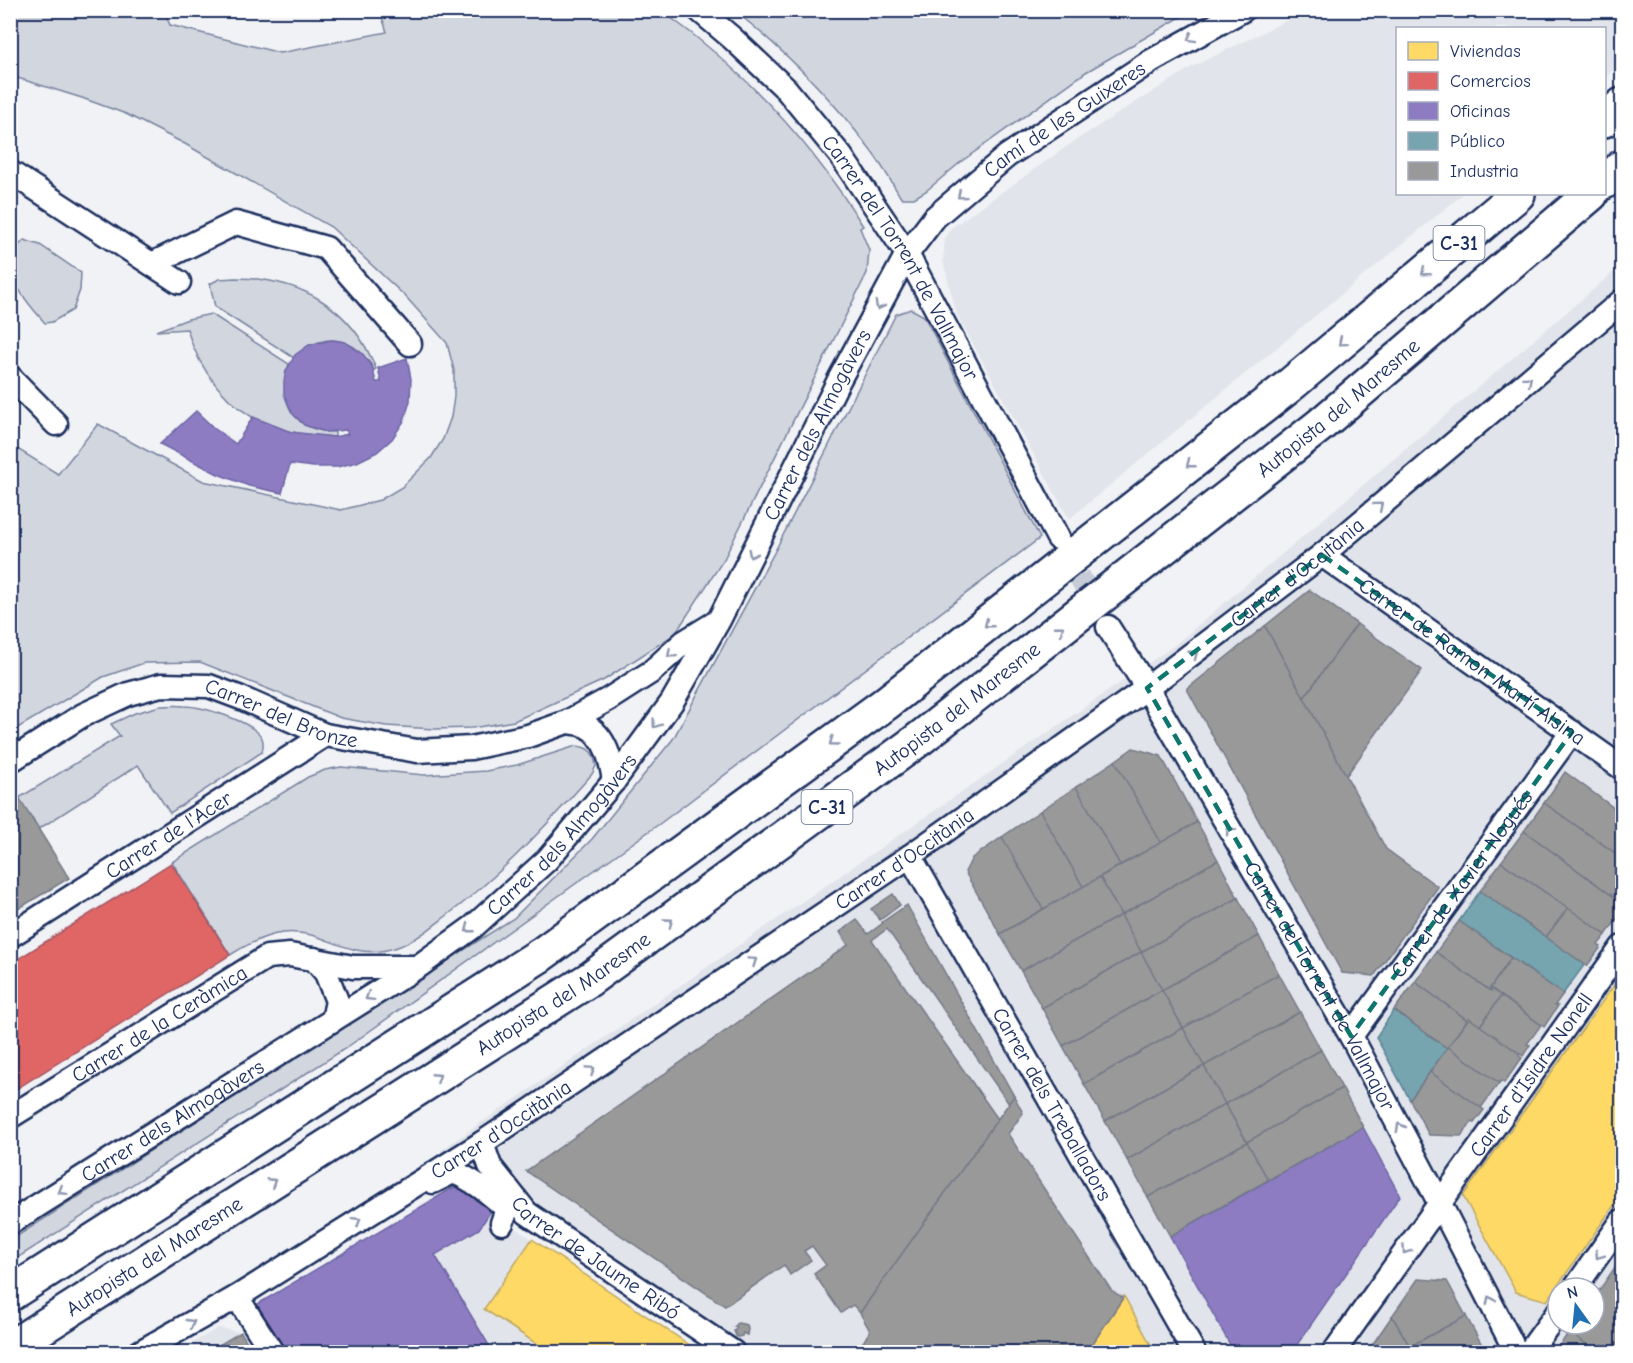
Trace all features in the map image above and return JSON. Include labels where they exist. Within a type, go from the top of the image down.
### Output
[{"type":"highway","points":[[1606,119],[1623,105]]},
{"type":"highway","points":[[1606,181],[1623,167]]},
{"type":"highway","name":"C-31","points":[[10,1294],[542,954],[885,704],[1289,386],[1517,195]]},
{"type":"highway","name":"Autopista del Maresme","points":[[10,1348],[590,979],[918,741],[1319,426],[1591,195]]},
{"type":"street","name":"Carrer del Torrent de Vallmajor","points":[[699,10],[786,89],[841,156],[907,254],[1058,538]]},
{"type":"street","name":"Camí de les Guixeres","points":[[907,254],[935,217],[1007,156],[1151,61],[1243,10]]},
{"type":"street","points":[[10,172],[179,282]]},
{"type":"street","points":[[152,264],[236,223],[326,248],[410,344]]},
{"type":"street","name":"Carrer dels Almogàvers","points":[[10,1223],[419,966],[473,927],[547,860],[614,781],[672,702],[719,620],[839,380],[907,254]]},
{"type":"street","name":"Carrer d'Occitània","points":[[140,1353],[237,1296],[482,1143],[910,856],[1147,688],[1322,555],[1623,301]]},
{"type":"street","points":[[10,376],[56,424]]},
{"type":"street","name":"Carrer de Ramon Martí Alsina","points":[[1322,555],[1623,768]]},
{"type":"street","name":"Carrer del Bronze","points":[[10,761],[83,715],[128,694],[161,685],[208,686],[325,735],[417,751],[471,748],[528,736],[567,722],[651,672],[684,642],[719,620]]},
{"type":"street","name":"Carrer del Torrent de Vallmajor","points":[[1108,627],[1147,688],[1350,1036],[1439,1202],[1516,1353]]},
{"type":"street","points":[[567,722],[586,726],[604,743],[611,762],[614,781]]},
{"type":"street","name":"Carrer de Xavier Nogués","points":[[1350,1036],[1572,732]]},
{"type":"street","name":"Carrer de l'Acer","points":[[10,936],[325,735]]},
{"type":"street","name":"Carrer dels Treballadors","points":[[910,856],[1194,1353]]},
{"type":"street","name":"Carrer d'Isidre Nonell","points":[[1334,1353],[1439,1202],[1623,947]]},
{"type":"street","name":"Carrer de la Ceràmica","points":[[10,1117],[267,957],[291,955],[353,967],[378,969],[419,966]]},
{"type":"street","points":[[314,959],[327,974],[337,1001],[333,1020]]},
{"type":"street","name":"Carrer de Jaume Ribó","points":[[482,1143],[490,1166],[527,1213],[733,1353]]},
{"type":"street","points":[[396,1197],[453,1172],[467,1177],[507,1209],[508,1228],[527,1213]]},
{"type":"street","points":[[1584,1276],[1623,1221]]},
{"type":"street","points":[[237,1296],[272,1353]]},
{"type":"street","points":[[1529,1353],[1546,1329]]},
{"type":"highlighted area","points":[[1322,555],[1572,732],[1351,1036],[1147,688]]},
{"type":"shaded area","points":[[11,10],[164,11],[170,25],[280,53],[387,32],[380,11],[662,11],[692,33],[747,82],[773,108],[821,165],[863,226],[860,228],[869,250],[867,273],[724,559],[675,634],[604,680],[514,721],[472,728],[434,729],[386,726],[341,718],[200,662],[144,663],[103,677],[11,732],[11,445],[58,474],[98,424],[203,481],[341,510],[380,500],[402,487],[431,458],[443,439],[451,417],[454,370],[447,343],[406,297],[331,227],[185,144],[126,114],[11,76]]},
{"type":"shaded area","points":[[735,11],[1191,11],[1086,72],[962,161],[926,191],[914,198],[901,198],[877,159],[838,110],[789,58]]},
{"type":"shaded area","points":[[1306,11],[1622,11],[1622,62],[1606,76],[1606,27],[1396,27],[1396,195],[1462,195],[1069,519],[957,315],[943,261],[945,238],[951,228],[1076,140],[1192,67]]},
{"type":"shaded area","points":[[24,240],[40,245],[81,273],[80,290],[73,310],[52,322],[45,323],[16,284],[11,265],[11,254]]},
{"type":"shaded area","points":[[1622,265],[1622,1352],[738,1352],[440,1151],[1175,645]]},
{"type":"shaded area","points":[[219,279],[259,279],[281,284],[302,290],[321,300],[353,329],[366,347],[376,369],[374,370],[357,349],[337,340],[316,343],[294,358],[215,307],[210,284]]},
{"type":"shaded area","points":[[911,309],[924,316],[1040,538],[662,822],[346,1048],[11,1262],[11,1240],[514,918],[592,839],[673,739],[775,551],[896,314]]},
{"type":"shaded area","points":[[211,314],[289,364],[285,377],[285,390],[292,412],[309,426],[321,431],[335,432],[335,437],[287,431],[256,419],[229,399],[208,374],[192,345],[187,329],[156,331],[188,319]]},
{"type":"shaded area","points":[[160,706],[192,707],[239,721],[249,726],[262,738],[262,752],[170,813],[138,765],[39,829],[19,798],[120,736],[111,724],[135,713]]},
{"type":"shaded area","points":[[576,746],[590,751],[596,766],[575,793],[485,885],[424,933],[394,948],[361,951],[310,935],[286,933],[264,937],[230,955],[172,862],[308,777],[325,770],[341,767],[424,775],[486,771],[517,765]]},
{"type":"shaded area","points":[[459,1190],[700,1352],[553,1352],[539,1342],[522,1352],[291,1352],[265,1309]]},
{"type":"shaded area","points":[[218,1328],[241,1332],[253,1352],[177,1352]]},
{"type":"building: Viviendas","points":[[1622,974],[1622,1194],[1565,1276],[1546,1276],[1546,1301],[1516,1292],[1463,1196]]},
{"type":"building: Viviendas","points":[[532,1239],[700,1352],[549,1352],[484,1309]]},
{"type":"building: Viviendas","points":[[1124,1296],[1152,1347],[1149,1352],[1087,1352]]},
{"type":"building: Comercios","points":[[171,863],[230,955],[10,1093],[10,964]]},
{"type":"building: Oficinas","points":[[332,340],[345,342],[362,353],[372,366],[376,382],[381,382],[378,368],[407,358],[411,379],[410,401],[404,421],[392,439],[377,452],[357,462],[337,467],[290,464],[282,493],[249,486],[218,474],[160,444],[196,411],[236,444],[253,417],[291,432],[334,437],[348,434],[346,430],[326,432],[304,425],[292,413],[284,394],[286,371],[295,355],[309,345]]},
{"type":"building: Oficinas","points":[[1363,1127],[1400,1196],[1292,1352],[1234,1352],[1170,1236]]},
{"type":"building: Oficinas","points":[[456,1186],[491,1211],[479,1229],[435,1255],[493,1352],[284,1352],[256,1305]]},
{"type":"building: Público","points":[[1480,891],[1585,964],[1563,994],[1459,921]]},
{"type":"building: Público","points":[[1394,1010],[1447,1048],[1410,1100],[1376,1037]]},
{"type":"building: Industria","points":[[1310,590],[1357,624],[1304,698],[1265,626]]},
{"type":"building: Industria","points":[[1357,624],[1422,670],[1346,776],[1304,698]]},
{"type":"building: Industria","points":[[1265,626],[1386,849],[1438,887],[1374,976],[1342,973],[1187,689]]},
{"type":"building: Industria","points":[[1133,748],[1161,756],[1197,822],[1161,843],[1115,761]]},
{"type":"building: Industria","points":[[1115,761],[1161,843],[1120,865],[1076,787]]},
{"type":"building: Industria","points":[[1565,772],[1622,814],[1622,858],[1544,803]]},
{"type":"building: Industria","points":[[10,786],[69,878],[10,914]]},
{"type":"building: Industria","points":[[1076,787],[1120,865],[1083,887],[1040,811]]},
{"type":"building: Industria","points":[[1544,803],[1622,858],[1622,903],[1524,831]]},
{"type":"building: Industria","points":[[1040,811],[1083,887],[1043,909],[1002,837]]},
{"type":"building: Industria","points":[[1197,822],[1218,860],[1121,915],[1100,877]]},
{"type":"building: Industria","points":[[1524,831],[1622,903],[1621,920],[1617,919],[1606,935],[1501,862]]},
{"type":"building: Industria","points":[[1002,837],[1043,909],[1000,934],[965,872],[972,858]]},
{"type":"building: Industria","points":[[1218,860],[1238,898],[1141,952],[1121,915]]},
{"type":"building: Industria","points":[[1501,862],[1568,908],[1546,937],[1480,891]]},
{"type":"building: Industria","points":[[1100,877],[1121,915],[1021,971],[1000,934]]},
{"type":"building: Industria","points":[[893,894],[900,905],[880,920],[871,909]]},
{"type":"building: Industria","points":[[1238,898],[1259,936],[1162,990],[1141,952]]},
{"type":"building: Industria","points":[[907,905],[1014,1096],[1009,1104],[887,929],[872,940],[998,1119],[860,1313],[853,1305],[841,1313],[814,1274],[826,1265],[812,1246],[804,1251],[811,1260],[790,1275],[784,1265],[725,1306],[526,1171],[848,945],[840,932],[857,920],[868,934]]},
{"type":"building: Industria","points":[[1568,908],[1606,935],[1598,945],[1601,947],[1587,966],[1546,937]]},
{"type":"building: Industria","points":[[1121,915],[1141,952],[1042,1008],[1021,971]]},
{"type":"building: Industria","points":[[1459,921],[1511,958],[1489,990],[1436,952]]},
{"type":"building: Industria","points":[[1259,936],[1279,974],[1183,1028],[1162,990]]},
{"type":"building: Industria","points":[[1141,952],[1162,990],[1063,1046],[1042,1008]]},
{"type":"building: Industria","points":[[1436,952],[1501,996],[1480,1026],[1469,1018],[1467,1020],[1415,982]]},
{"type":"building: Industria","points":[[1511,958],[1563,994],[1544,1027],[1492,989],[1489,990]]},
{"type":"building: Industria","points":[[1279,974],[1300,1012],[1204,1066],[1183,1028]]},
{"type":"building: Industria","points":[[1415,982],[1467,1020],[1447,1048],[1394,1010]]},
{"type":"building: Industria","points":[[1162,990],[1183,1028],[1084,1084],[1063,1046]]},
{"type":"building: Industria","points":[[1501,996],[1541,1025],[1527,1044],[1530,1045],[1523,1056],[1480,1026]]},
{"type":"building: Industria","points":[[1300,1012],[1321,1050],[1225,1104],[1204,1066]]},
{"type":"building: Industria","points":[[1469,1018],[1520,1054],[1522,1058],[1504,1083],[1501,1081],[1499,1083],[1448,1047]]},
{"type":"building: Industria","points":[[1183,1028],[1204,1066],[1105,1121],[1084,1084]]},
{"type":"building: Industria","points":[[1448,1047],[1499,1083],[1481,1108],[1430,1072]]},
{"type":"building: Industria","points":[[1321,1050],[1342,1088],[1247,1142],[1225,1104]]},
{"type":"building: Industria","points":[[1204,1066],[1225,1104],[1127,1160],[1105,1121]]},
{"type":"building: Industria","points":[[1430,1072],[1484,1110],[1461,1136],[1429,1135],[1410,1100]]},
{"type":"building: Industria","points":[[1342,1088],[1363,1127],[1268,1180],[1247,1142]]},
{"type":"building: Industria","points":[[1014,1096],[1023,1113],[1008,1134],[1111,1290],[1123,1298],[1087,1352],[857,1352],[870,1331],[860,1313]]},
{"type":"building: Industria","points":[[1225,1104],[1247,1142],[1148,1197],[1127,1160]]},
{"type":"building: Industria","points":[[1247,1142],[1268,1180],[1170,1236],[1148,1197]]},
{"type":"building: Industria","points":[[1622,1257],[1622,1352],[1598,1352],[1575,1336],[1606,1336],[1606,1280]]},
{"type":"building: Industria","points":[[1418,1279],[1447,1281],[1466,1316],[1409,1347],[1392,1316]]},
{"type":"building: Industria","points":[[1392,1316],[1413,1352],[1367,1352],[1370,1348]]},
{"type":"building: Industria","points":[[1466,1316],[1486,1352],[1413,1352],[1409,1347]]},
{"type":"building: Industria","points":[[738,1323],[747,1325],[747,1335],[743,1333],[742,1336],[736,1336],[734,1331],[737,1328],[734,1327]]},
{"type":"building: Industria","points":[[241,1332],[253,1352],[207,1352]]},
{"type":"building: Industria","points":[[1566,1336],[1575,1336],[1598,1352],[1555,1352]]},
{"type":"tunnel","points":[[1063,547],[1100,613]]}]
